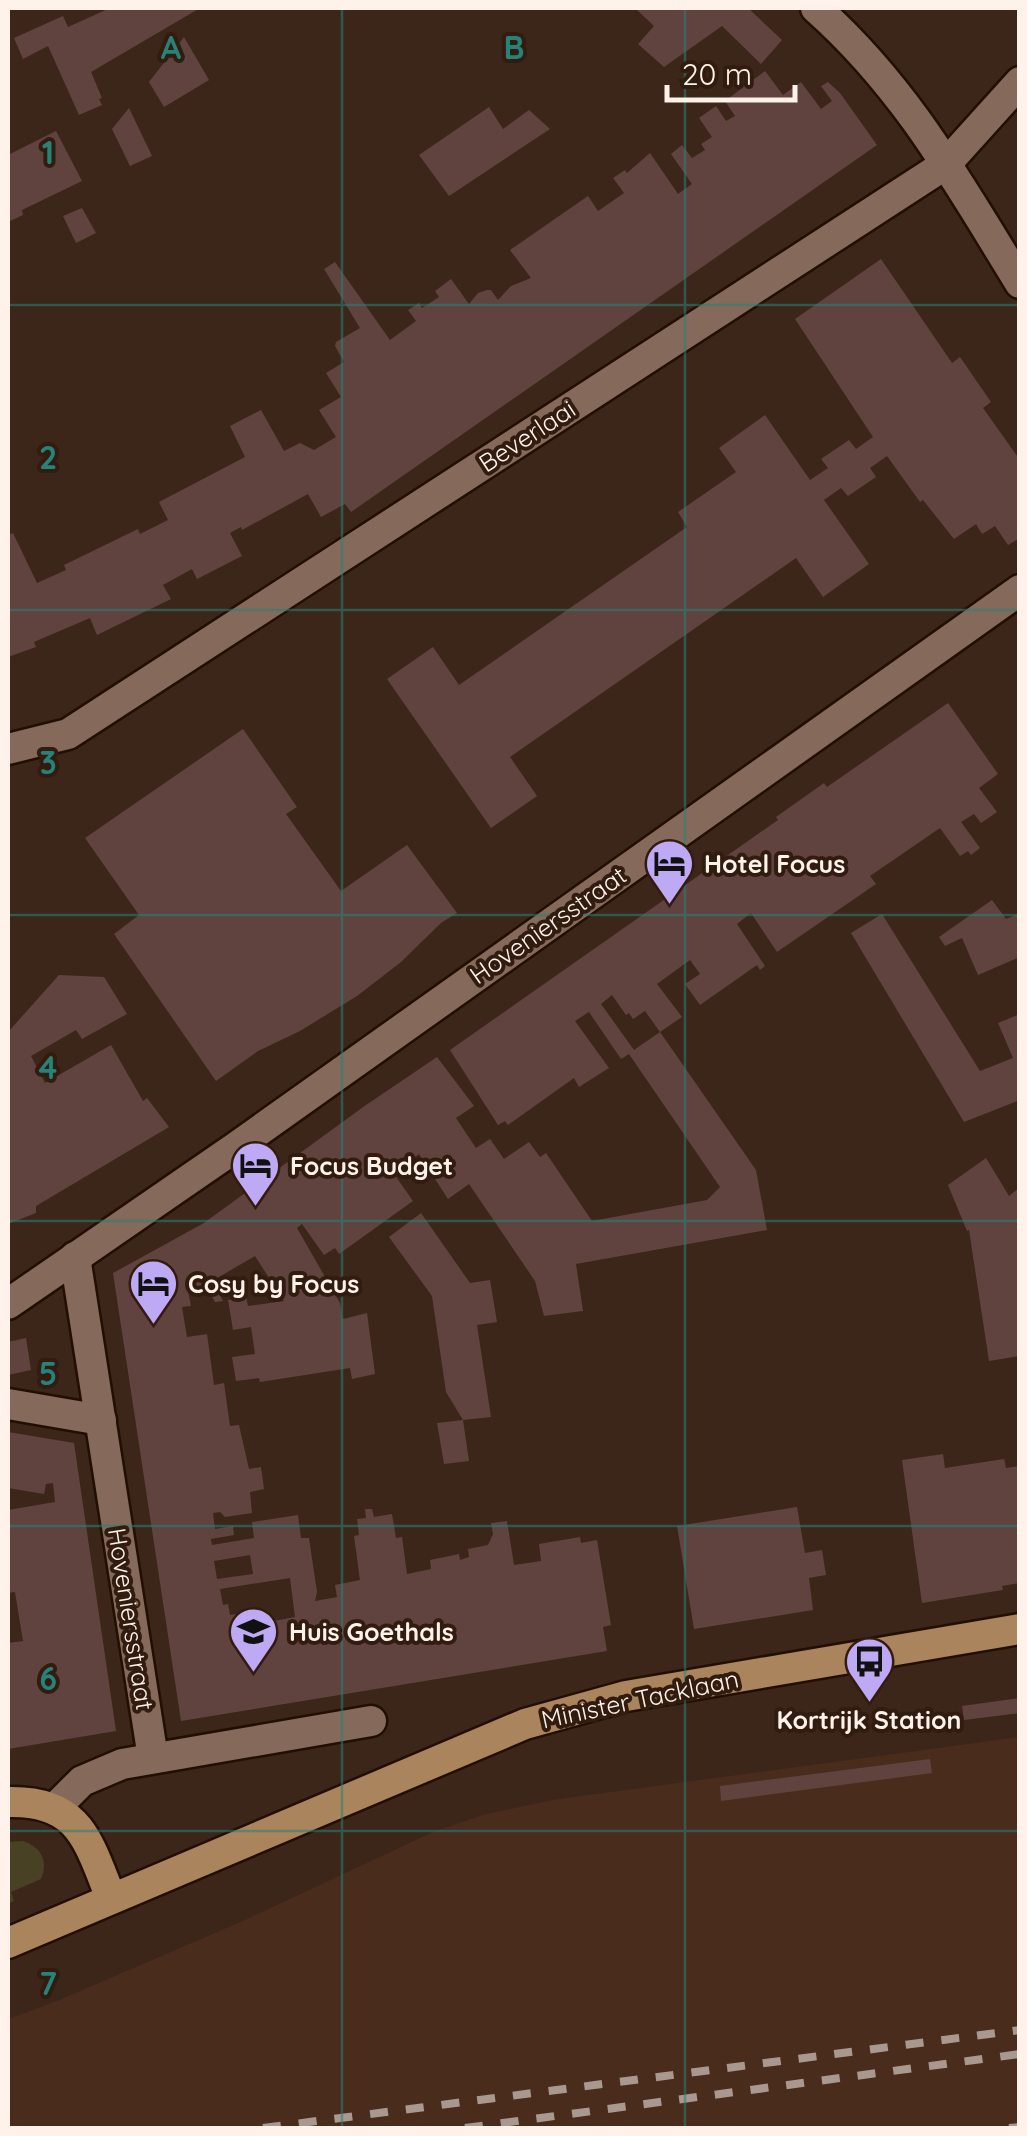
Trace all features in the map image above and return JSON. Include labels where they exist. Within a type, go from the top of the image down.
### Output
[{"type":"main road","name":"Minister Tacklaan","points":[[8,1943],[525,1724],[626,1696],[1020,1629]]},
{"type":"main road","points":[[8,1802],[55,1808],[82,1829],[111,1898]]},
{"type":"street","points":[[816,8],[844,33],[910,107],[1020,283]]},
{"type":"street","name":"Beverlaai","points":[[8,750],[68,734],[946,164],[1020,82]]},
{"type":"street","name":"Hoveniersstraat","points":[[8,1304],[1020,590]]},
{"type":"street","name":"Hoveniersstraat","points":[[76,1257],[152,1758]]},
{"type":"street","points":[[8,1404],[101,1420]]},
{"type":"street","points":[[55,1808],[70,1791],[96,1773],[152,1758],[371,1721]]},
{"type":"shaded area","points":[[1019,1737],[1019,2128],[8,2128],[8,2019],[245,1920],[433,1832],[487,1814],[552,1800]]},
{"type":"shaded area","points":[[23,1841],[42,1856],[43,1872],[41,1879],[11,1892],[14,1901],[8,1904],[8,1842]]},
{"type":"building","points":[[110,8],[200,8],[91,72],[102,105],[79,115],[48,46],[23,59],[14,38],[63,16],[68,27]]},
{"type":"building","points":[[635,8],[748,8],[782,40],[761,64],[722,26],[664,67],[638,44],[654,26]]},
{"type":"building","points":[[184,37],[209,80],[164,107],[149,82]]},
{"type":"building","points":[[765,71],[783,95],[801,82],[821,109],[832,101],[821,86],[828,82],[877,145],[351,512],[345,504],[321,517],[308,494],[230,533],[242,556],[197,579],[192,569],[163,585],[171,599],[97,635],[90,618],[8,657],[8,535],[13,533],[37,583],[66,570],[64,565],[138,529],[140,534],[168,520],[159,502],[245,457],[230,426],[261,410],[284,451],[300,443],[314,450],[336,437],[319,410],[341,397],[326,373],[344,362],[336,342],[360,328],[324,269],[335,262],[390,340],[416,321],[408,310],[419,303],[422,308],[439,297],[435,291],[451,279],[469,304],[478,293],[487,290],[498,300],[511,286],[531,278],[510,250],[588,196],[598,211],[624,193],[613,178],[625,170],[627,173],[650,153],[678,194],[692,184],[671,154],[682,145],[692,158],[705,150],[701,144],[712,137],[699,118],[716,106],[726,121],[735,116],[725,101]]},
{"type":"building","points":[[489,107],[503,129],[529,110],[550,129],[449,196],[419,155]]},
{"type":"building","points":[[129,108],[152,156],[130,166],[112,129]]},
{"type":"building","points":[[56,131],[82,181],[22,210],[23,215],[8,222],[8,155]]},
{"type":"building","points":[[82,208],[96,233],[76,243],[63,216]]},
{"type":"building","points":[[881,259],[952,363],[960,357],[991,402],[983,408],[1020,460],[1020,538],[1008,545],[995,526],[982,534],[976,524],[954,539],[923,500],[920,502],[887,456],[870,468],[876,477],[848,496],[841,488],[824,500],[869,564],[823,597],[796,558],[510,757],[537,796],[491,828],[387,679],[433,647],[459,685],[687,527],[678,512],[736,472],[719,448],[765,415],[810,480],[828,468],[821,459],[849,440],[856,449],[873,437],[795,319]]},
{"type":"building","points":[[948,703],[998,774],[979,788],[997,812],[981,823],[974,814],[961,822],[980,848],[971,855],[968,851],[960,856],[940,828],[870,876],[876,884],[777,952],[751,913],[737,924],[765,966],[760,970],[757,965],[700,1005],[685,984],[700,974],[690,960],[657,984],[682,1017],[660,1032],[756,1170],[767,1230],[576,1264],[583,1311],[544,1316],[535,1281],[469,1184],[448,1199],[419,1154],[394,1174],[413,1201],[339,1254],[335,1248],[324,1255],[302,1224],[297,1228],[340,1303],[343,1319],[367,1313],[375,1374],[352,1379],[350,1368],[260,1382],[259,1378],[236,1381],[232,1357],[255,1354],[251,1327],[233,1330],[228,1300],[246,1297],[248,1306],[284,1301],[255,1256],[212,1281],[223,1301],[215,1302],[205,1285],[193,1291],[187,1286],[191,1306],[182,1307],[187,1337],[207,1334],[214,1385],[224,1383],[230,1426],[239,1425],[249,1469],[261,1467],[264,1489],[250,1492],[252,1513],[225,1517],[220,1512],[213,1513],[215,1529],[233,1526],[234,1535],[211,1539],[212,1545],[254,1538],[252,1522],[298,1515],[301,1538],[309,1538],[315,1601],[337,1597],[335,1585],[360,1580],[354,1536],[359,1535],[357,1519],[366,1518],[365,1509],[372,1509],[374,1517],[392,1514],[396,1538],[402,1537],[407,1574],[431,1569],[430,1560],[459,1554],[460,1560],[469,1557],[468,1549],[488,1545],[493,1534],[491,1523],[507,1521],[514,1565],[541,1561],[539,1544],[580,1537],[581,1543],[597,1540],[611,1625],[603,1627],[607,1651],[181,1721],[113,1273],[204,1223],[437,1057],[474,1106],[456,1118],[476,1148],[490,1139],[504,1159],[529,1142],[540,1157],[546,1153],[592,1221],[707,1200],[720,1187],[629,1054],[621,1059],[589,1012],[575,1021],[609,1068],[579,1087],[574,1078],[508,1125],[505,1121],[498,1125],[450,1050],[778,820],[776,817],[824,783],[827,787]],"holes":[[[612,995],[633,1019],[645,1011],[660,1032],[634,1050],[601,1004]],[[250,1555],[253,1574],[217,1579],[214,1561]],[[290,1578],[295,1617],[263,1623],[261,1610],[230,1615],[228,1604],[223,1605],[220,1589]]]},
{"type":"building","points":[[243,729],[297,807],[286,814],[341,891],[407,845],[457,913],[357,996],[258,1051],[216,1081],[114,934],[139,915],[85,838]]},
{"type":"building","points":[[992,900],[1006,919],[1020,913],[1020,957],[978,975],[962,938],[945,946],[939,937]]},
{"type":"building","points":[[882,914],[980,1071],[1013,1058],[998,1023],[1020,1014],[1020,1100],[964,1122],[851,933]]},
{"type":"building","points":[[59,975],[104,977],[127,1014],[82,1039],[76,1030],[31,1056],[45,1083],[111,1045],[143,1101],[147,1098],[169,1127],[36,1206],[36,1213],[8,1224],[9,1031]]},
{"type":"building","points":[[986,1158],[1009,1196],[1020,1187],[1020,1356],[989,1361],[969,1230],[948,1185]]},
{"type":"building","points":[[421,1213],[470,1283],[490,1280],[497,1322],[477,1325],[491,1417],[463,1420],[446,1392],[432,1296],[389,1237]]},
{"type":"building","points":[[26,1338],[31,1370],[8,1375],[8,1342]]},
{"type":"building","points":[[463,1420],[469,1461],[444,1464],[437,1423]]},
{"type":"building","points":[[8,1432],[74,1443],[116,1731],[8,1749],[8,1643],[23,1641],[15,1592],[8,1593],[8,1510],[55,1502],[53,1483],[46,1484],[44,1494],[8,1488]]},
{"type":"building","points":[[943,1454],[945,1468],[1004,1459],[1006,1468],[1020,1466],[1020,1583],[1002,1586],[1003,1590],[922,1603],[902,1460]]},
{"type":"building","points":[[797,1507],[805,1553],[822,1550],[826,1575],[809,1578],[813,1610],[694,1629],[677,1526]]},
{"type":"building","points":[[1020,1698],[1020,1713],[964,1720],[962,1706]]},
{"type":"building","points":[[930,1759],[932,1773],[721,1801],[720,1786]]},
{"type":"railway","points":[[263,2128],[1020,2030]]},
{"type":"railway","points":[[465,2128],[1020,2054]]},
{"type":"railway","points":[[1009,2128],[1020,2127]]},
{"type":"place","name":"Hotel Focus","points":[[669,906]]},
{"type":"place","name":"Focus Budget","points":[[255,1208]]},
{"type":"place","name":"Cosy by Focus","points":[[153,1326]]},
{"type":"place","name":"Huis Goethals","points":[[254,1674]]},
{"type":"place","name":"Kortrijk Station","points":[[869,1704]]}]
